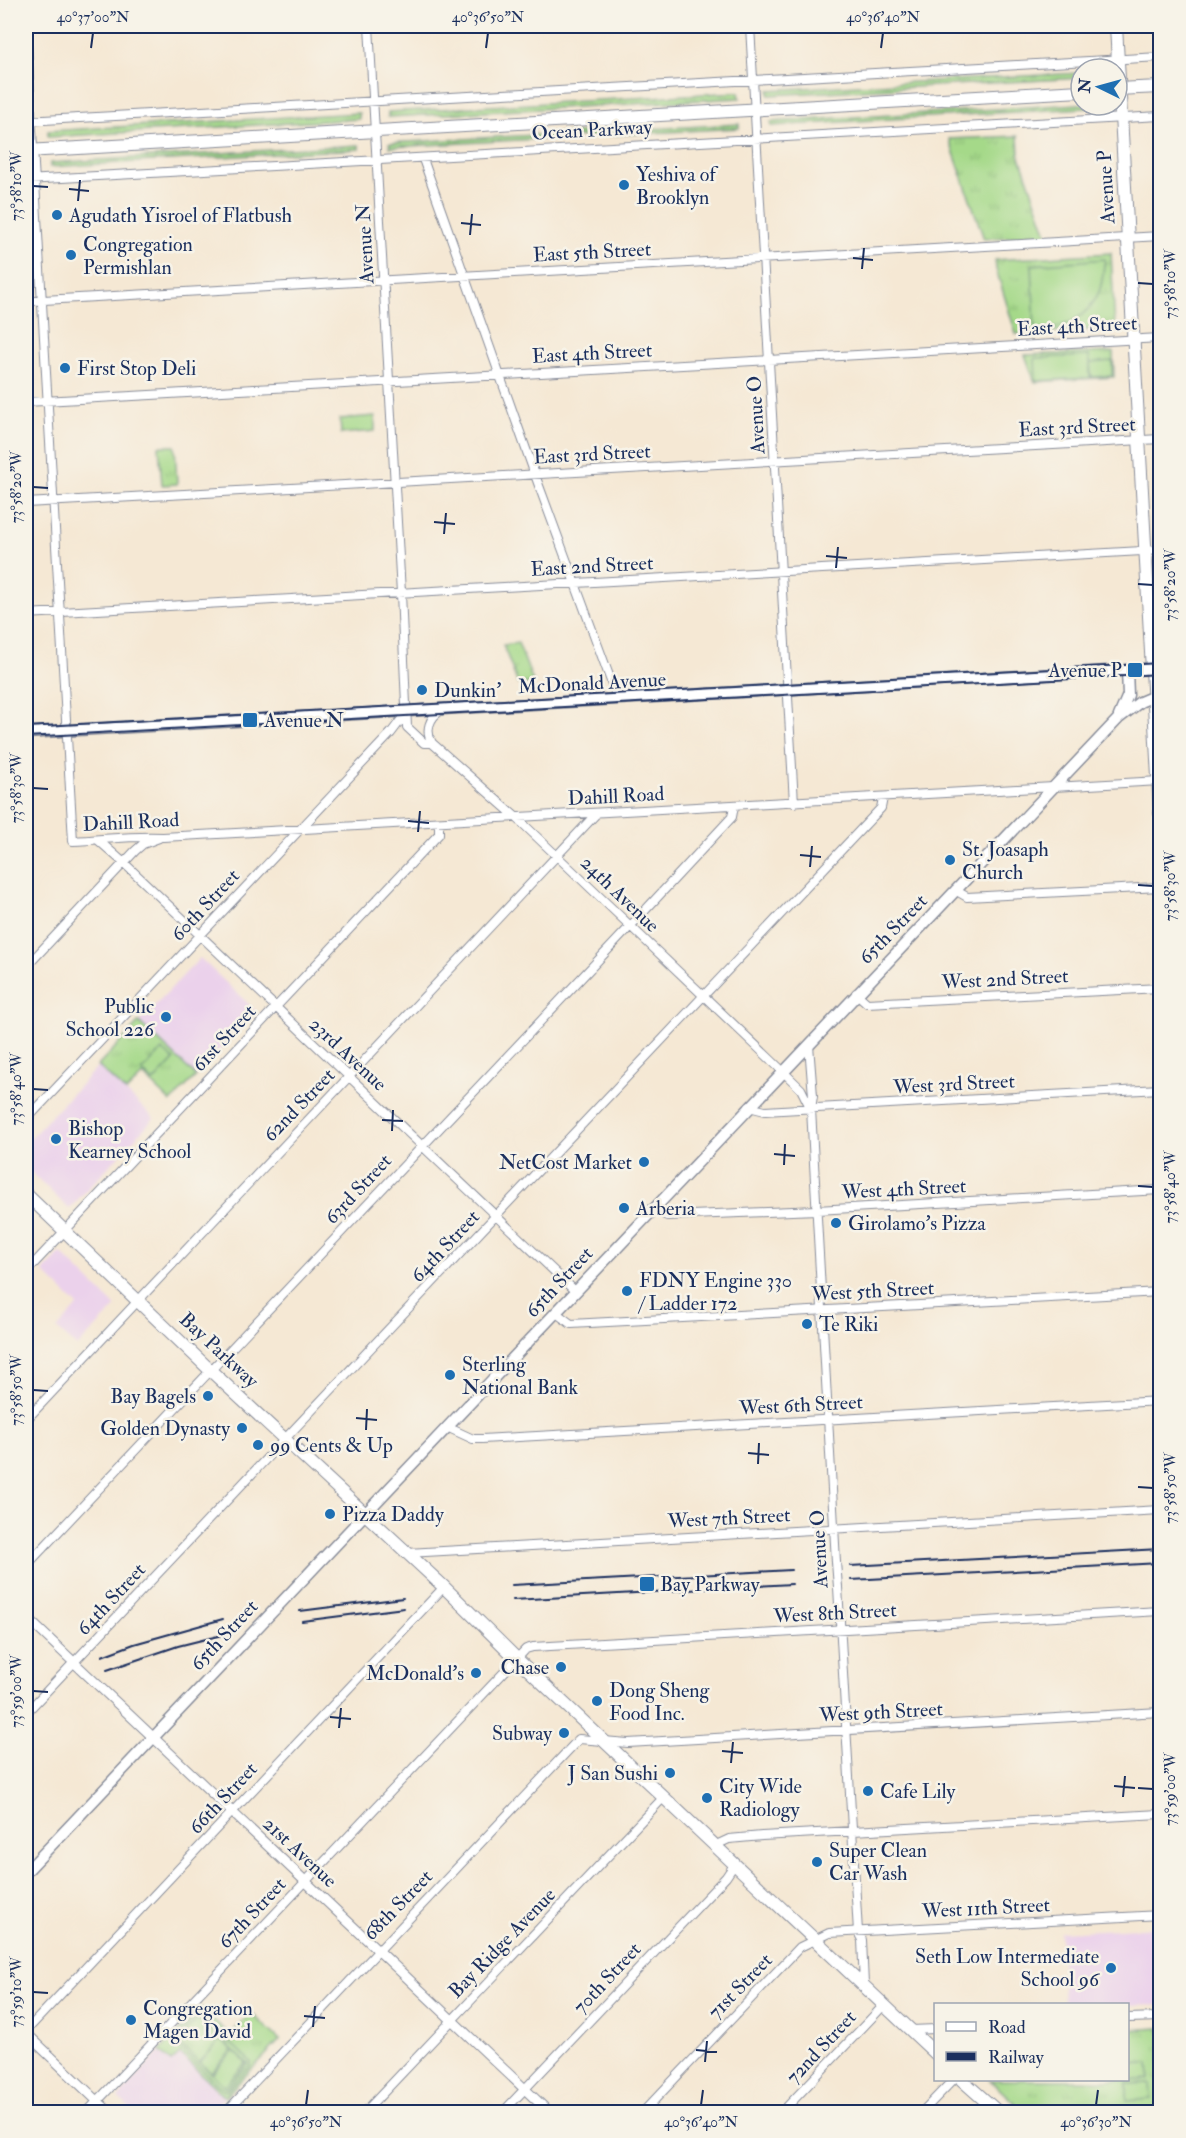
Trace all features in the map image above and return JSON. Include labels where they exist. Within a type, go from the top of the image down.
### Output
[{"type":"main road","name":"Avenue P","points":[[1116,26],[1118,57]]},
{"type":"main road","points":[[1129,88],[1161,87]]},
{"type":"main road","name":"Ocean Parkway","points":[[29,150],[1069,92]]},
{"type":"main road","name":"Avenue P","points":[[1121,118],[1146,551],[1156,669],[1154,696],[1161,813]]},
{"type":"main road","name":"McDonald Avenue","points":[[26,733],[1156,669]]},
{"type":"main road","name":"65th Street","points":[[1119,717],[1128,695],[1127,670]]},
{"type":"main road","name":"65th Street","points":[[26,1872],[1119,717],[1140,702],[1154,696]]},
{"type":"main road","name":"Bay Parkway","points":[[26,1194],[934,2052]]},
{"type":"main road","points":[[964,2081],[998,2112]]},
{"type":"street","points":[[26,26],[29,150],[35,180],[66,731]]},
{"type":"street","name":"Avenue N","points":[[369,26],[407,712]]},
{"type":"street","name":"Avenue O","points":[[750,26],[794,803]]},
{"type":"street","name":"Ocean Parkway","points":[[1129,59],[1161,57]]},
{"type":"street","name":"Ocean Parkway","points":[[28,121],[1069,63]]},
{"type":"street","name":"Ocean Parkway","points":[[26,180],[1161,116]]},
{"type":"street","points":[[423,159],[534,474],[618,700]]},
{"type":"street","name":"East 5th Street","points":[[26,301],[1161,236]]},
{"type":"street","name":"East 4th Street","points":[[26,402],[1161,338]]},
{"type":"street","name":"East 3rd Street","points":[[26,503],[1161,439]]},
{"type":"street","name":"East 2nd Street","points":[[26,615],[1161,550]]},
{"type":"street","points":[[432,744],[428,735],[429,724],[433,716],[442,710]]},
{"type":"street","name":"24th Avenue","points":[[407,712],[407,727],[424,743],[432,744],[517,818],[782,1071]]},
{"type":"street","name":"60th Street","points":[[26,1119],[391,733],[407,712]]},
{"type":"street","name":"Dahill Road","points":[[66,731],[73,841],[129,836],[163,837],[439,823],[1160,782]]},
{"type":"street","name":"64th Street","points":[[26,1713],[881,808],[883,798]]},
{"type":"street","name":"63rd Street","points":[[26,1566],[732,817],[735,806]]},
{"type":"street","name":"62nd Street","points":[[26,1420],[597,813]]},
{"type":"street","name":"61st Street","points":[[26,1272],[439,834],[439,823]]},
{"type":"street","points":[[26,967],[143,844],[163,837]]},
{"type":"street","name":"23rd Avenue","points":[[98,840],[575,1291]]},
{"type":"street","points":[[955,890],[967,897],[1161,886]]},
{"type":"street","name":"West 2nd Street","points":[[856,993],[867,1003],[1161,988]]},
{"type":"street","name":"Avenue O","points":[[809,1043],[834,1528],[858,1932],[862,1941],[864,1986]]},
{"type":"street","name":"Avenue O","points":[[782,1071],[801,1089],[811,1109]]},
{"type":"street","name":"West 3rd Street","points":[[749,1107],[765,1111],[811,1109],[1161,1089]]},
{"type":"street","name":"West 4th Street","points":[[651,1209],[667,1216],[1161,1191]]},
{"type":"street","name":"West 5th Street","points":[[555,1312],[571,1324],[1161,1292]]},
{"type":"street","name":"West 6th Street","points":[[447,1427],[473,1439],[482,1439],[1161,1401]]},
{"type":"street","name":"West 7th Street","points":[[408,1553],[1161,1510]]},
{"type":"street","name":"66th Street","points":[[26,2032],[444,1587]]},
{"type":"street","name":"West 8th Street","points":[[516,1658],[526,1649],[533,1647],[1161,1611]]},
{"type":"street","name":"21st Avenue","points":[[26,1617],[549,2112]]},
{"type":"street","name":"67th Street","points":[[87,2112],[516,1658]]},
{"type":"street","name":"West 9th Street","points":[[603,1741],[628,1743],[1161,1712]]},
{"type":"street","name":"68th Street","points":[[226,2112],[579,1739],[603,1741]]},
{"type":"street","name":"Bay Ridge Avenue","points":[[365,2112],[663,1798]]},
{"type":"street","points":[[714,1846],[729,1839],[762,1836],[1161,1814]]},
{"type":"street","name":"70th Street","points":[[503,2112],[726,1877],[734,1865]]},
{"type":"street","name":"West 11th Street","points":[[815,1940],[829,1934],[1161,1915]]},
{"type":"street","name":"71st Street","points":[[643,2112],[800,1947],[815,1940]]},
{"type":"street","name":"72nd Street","points":[[782,2112],[884,2005]]},
{"type":"street","points":[[1129,2018],[1161,2017]]},
{"type":"street","points":[[911,2030],[934,2029]]},
{"type":"street","points":[[26,2032],[109,2112]]},
{"type":"street","points":[[922,2112],[951,2081]]},
{"type":"shaded area","points":[[200,958],[256,1011],[196,1076],[139,1022]]},
{"type":"shaded area","points":[[98,1066],[154,1118],[69,1209],[26,1167],[26,1143]]},
{"type":"shaded area","points":[[61,1253],[116,1307],[77,1347],[57,1329],[78,1306],[43,1272]]},
{"type":"shaded area","name":"Seth Low Intermediate School 96","points":[[1160,1927],[1160,2005],[1064,2003],[1060,1932]]},
{"type":"shaded area","points":[[160,2051],[171,2062],[179,2054],[225,2097],[210,2112],[133,2112],[118,2098]]},
{"type":"green space","points":[[1069,74],[1069,79],[769,95],[769,90]]},
{"type":"green space","points":[[739,92],[740,98],[388,117],[388,112]]},
{"type":"green space","points":[[1069,105],[1069,109],[771,126],[771,122]]},
{"type":"green space","points":[[359,113],[359,119],[48,137],[48,131]]},
{"type":"green space","points":[[739,124],[739,128],[390,147],[389,143]]},
{"type":"green space","points":[[1018,136],[1019,154],[1047,234],[984,239],[949,139]]},
{"type":"green space","points":[[359,145],[359,149],[50,167],[50,163]]},
{"type":"green space","points":[[1111,253],[1115,328],[1016,334],[995,260]]},
{"type":"green space","points":[[1105,259],[1099,292],[1088,309],[1081,316],[1064,325],[1035,331],[1032,265]]},
{"type":"green space","points":[[1113,352],[1114,377],[1035,382],[1025,355]]},
{"type":"green space","points":[[1089,356],[1090,378],[1036,381],[1035,358]]},
{"type":"green space","points":[[1112,361],[1112,376],[1091,377],[1090,363]]},
{"type":"green space","points":[[375,416],[375,431],[341,434],[340,419]]},
{"type":"green space","points":[[159,446],[175,446],[177,484],[162,485]]},
{"type":"green space","points":[[518,643],[534,684],[518,684],[503,645]]},
{"type":"green space","points":[[139,1022],[196,1076],[171,1102],[143,1075],[126,1092],[98,1066]]},
{"type":"green space","points":[[162,1050],[174,1060],[153,1082],[142,1071]]},
{"type":"green space","points":[[201,2008],[230,2035],[251,2013],[280,2040],[225,2097],[180,2054],[171,2062],[160,2051]]},
{"type":"green space","points":[[200,2015],[251,2062],[250,2067],[227,2091],[223,2090],[174,2043],[175,2038],[196,2016]],"holes":[[[198,2018],[248,2064],[227,2088],[177,2042]]]},
{"type":"green space","points":[[1160,2028],[1160,2112],[1024,2112],[991,2081],[1129,2081],[1129,2030]]},
{"type":"green space","points":[[221,2040],[232,2050],[211,2073],[200,2062]]},
{"type":"green space","points":[[234,2051],[246,2063],[225,2086],[212,2074]]},
{"type":"green space","points":[[1149,2063],[1150,2079],[1129,2081],[1129,2064]]},
{"type":"green space","points":[[1150,2083],[1151,2099],[1127,2101],[1127,2084]]},
{"type":"railway","points":[[26,727],[1160,663]]},
{"type":"railway","points":[[26,737],[1160,674]]},
{"type":"railway","points":[[850,1566],[1160,1549]]},
{"type":"railway","points":[[851,1580],[1160,1563]]},
{"type":"railway","points":[[512,1585],[791,1570]]},
{"type":"railway","points":[[513,1600],[792,1584]]},
{"type":"railway","points":[[300,1611],[403,1598]]},
{"type":"railway","points":[[302,1621],[404,1608]]},
{"type":"railway","points":[[102,1656],[134,1644],[223,1619]]},
{"type":"railway","points":[[107,1670],[178,1646],[222,1635]]},
{"type":"place","name":"Yeshiva of Brooklyn","points":[[624,185]]},
{"type":"place","name":"Agudath Yisroel of Flatbush","points":[[57,215]]},
{"type":"place","name":"Congregation Permishlan","points":[[71,255]]},
{"type":"place","name":"First Stop Deli","points":[[65,368]]},
{"type":"place","name":"Avenue P","points":[[1135,670]]},
{"type":"place","name":"Dunkin'","points":[[422,690]]},
{"type":"place","name":"Avenue N","points":[[250,720]]},
{"type":"place","name":"St. Joasaph Church","points":[[950,860]]},
{"type":"place","name":"Public School 226","points":[[166,1017]]},
{"type":"place","name":"Bishop Kearney School","points":[[56,1139]]},
{"type":"place","name":"NetCost Market","points":[[644,1162]]},
{"type":"place","name":"Arberia","points":[[624,1208]]},
{"type":"place","name":"Girolamo's Pizza","points":[[836,1223]]},
{"type":"place","name":"FDNY Engine 330 / Ladder 172","points":[[627,1291]]},
{"type":"place","name":"Te Riki","points":[[807,1324]]},
{"type":"place","name":"Sterling National Bank","points":[[450,1375]]},
{"type":"place","name":"Bay Bagels","points":[[208,1396]]},
{"type":"place","name":"Golden Dynasty","points":[[242,1428]]},
{"type":"place","name":"99 Cents & Up","points":[[258,1445]]},
{"type":"place","name":"Pizza Daddy","points":[[330,1514]]},
{"type":"place","name":"Bay Parkway","points":[[647,1584]]},
{"type":"place","name":"Chase","points":[[561,1667]]},
{"type":"place","name":"McDonald's","points":[[476,1673]]},
{"type":"place","name":"Dong Sheng Food Inc.","points":[[597,1701]]},
{"type":"place","name":"Subway","points":[[564,1733]]},
{"type":"place","name":"J San Sushi","points":[[670,1773]]},
{"type":"place","name":"Cafe Lily","points":[[868,1791]]},
{"type":"place","name":"City Wide Radiology","points":[[707,1798]]},
{"type":"place","name":"Super Clean Car Wash","points":[[817,1862]]},
{"type":"place","name":"Seth Low Intermediate School 96","points":[[1111,1968]]},
{"type":"place","name":"Congregation Magen David","points":[[131,2020]]}]
